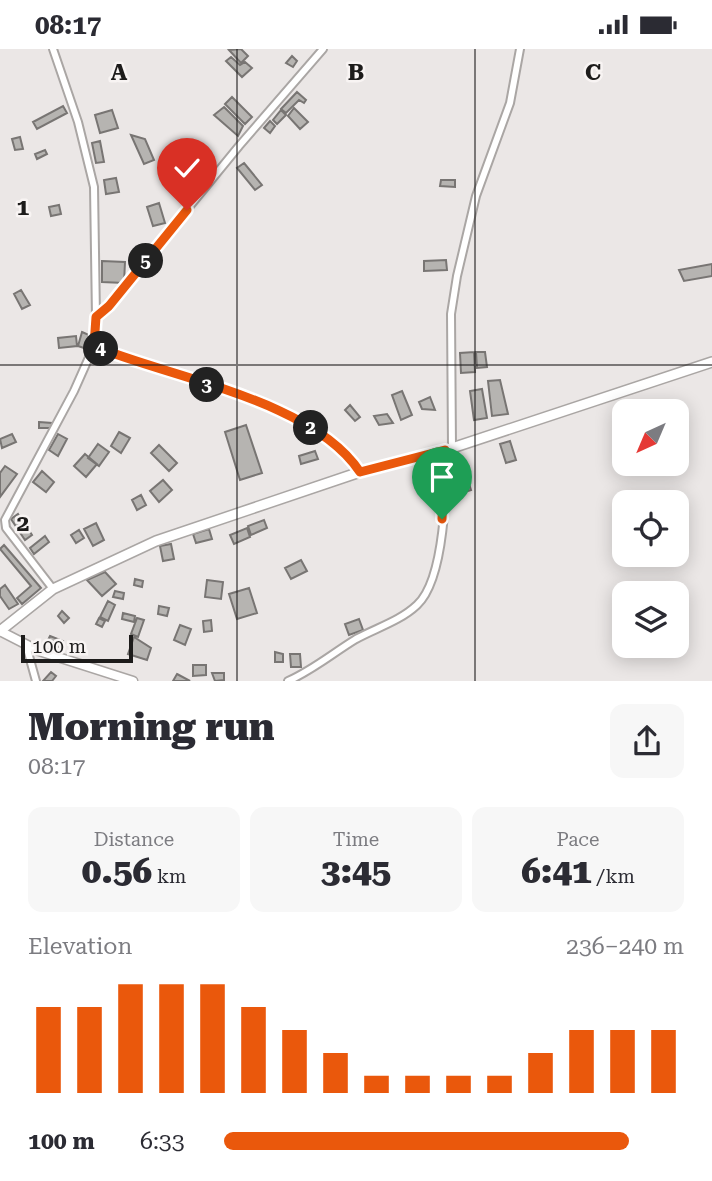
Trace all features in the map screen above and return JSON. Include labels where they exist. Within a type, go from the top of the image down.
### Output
[{"type":"main road","points":[[0,631],[53,589],[78,575],[156,541],[360,472],[448,449],[712,362]]},
{"type":"street","points":[[53,49],[78,122],[93,187],[96,317],[94,346],[56,428],[3,519],[6,528],[53,589]]},
{"type":"street","points":[[96,317],[109,306],[239,146],[323,49]]},
{"type":"street","points":[[288,681],[390,623],[417,605],[424,595],[436,559],[442,519],[448,449],[451,314],[457,277],[476,195],[510,103],[520,49]]},
{"type":"street","points":[[94,346],[264,403],[328,441],[350,457],[360,472]]},
{"type":"street","points":[[0,631],[26,645],[134,681]]},
{"type":"street","points":[[26,645],[36,681]]},
{"type":"building","points":[[241,49],[248,56],[241,63],[229,50]]},
{"type":"building","points":[[292,56],[297,61],[293,67],[286,63]]},
{"type":"building","points":[[231,57],[240,65],[245,62],[252,68],[242,77],[226,61]]},
{"type":"building","points":[[297,92],[306,100],[304,103],[299,100],[286,113],[281,109]]},
{"type":"building","points":[[232,97],[252,117],[245,124],[225,104]]},
{"type":"building","points":[[63,106],[67,113],[37,129],[33,122]]},
{"type":"building","points":[[224,107],[243,126],[238,136],[214,115]]},
{"type":"building","points":[[294,108],[308,122],[300,129],[288,116]]},
{"type":"building","points":[[112,110],[118,128],[100,133],[95,115]]},
{"type":"building","points":[[281,110],[286,115],[277,124],[273,120]]},
{"type":"building","points":[[270,121],[275,126],[270,133],[264,128]]},
{"type":"building","points":[[131,135],[145,139],[154,160],[144,164]]},
{"type":"building","points":[[20,137],[23,149],[15,150],[12,139]]},
{"type":"building","points":[[100,141],[104,162],[96,163],[92,143]]},
{"type":"building","points":[[45,150],[47,154],[37,159],[35,154]]},
{"type":"building","points":[[244,163],[262,185],[255,190],[237,168]]},
{"type":"building","points":[[116,178],[119,192],[106,194],[104,180]]},
{"type":"building","points":[[441,180],[455,180],[455,187],[440,186]]},
{"type":"building","points":[[159,203],[165,223],[153,226],[147,207]]},
{"type":"building","points":[[59,205],[61,214],[51,216],[49,207]]},
{"type":"building","points":[[446,260],[447,270],[424,271],[424,261]]},
{"type":"building","points":[[102,261],[125,262],[124,283],[102,282]]},
{"type":"building","points":[[712,264],[712,276],[684,281],[679,270]]},
{"type":"building","points":[[21,290],[30,305],[22,309],[14,294]]},
{"type":"building","points":[[82,332],[89,335],[84,348],[78,346]]},
{"type":"building","points":[[76,336],[77,346],[59,348],[58,338]]},
{"type":"building","points":[[474,352],[475,372],[461,373],[460,353]]},
{"type":"building","points":[[476,352],[485,352],[487,367],[477,368]]},
{"type":"building","points":[[500,380],[508,414],[492,416],[488,381]]},
{"type":"building","points":[[482,389],[487,418],[474,420],[470,391]]},
{"type":"building","points":[[402,391],[412,415],[401,420],[392,395]]},
{"type":"building","points":[[430,397],[435,410],[422,409],[419,402]]},
{"type":"building","points":[[350,405],[360,417],[355,421],[345,410]]},
{"type":"building","points":[[387,414],[393,423],[379,425],[374,416]]},
{"type":"building","points":[[39,422],[52,423],[52,428],[39,428]]},
{"type":"building","points":[[246,425],[262,473],[240,480],[225,432]]},
{"type":"building","points":[[119,432],[130,438],[121,453],[111,446]]},
{"type":"building","points":[[12,434],[16,442],[2,448],[0,439]]},
{"type":"building","points":[[58,434],[67,439],[58,456],[49,450]]},
{"type":"building","points":[[510,441],[516,460],[506,463],[500,444]]},
{"type":"building","points":[[98,444],[109,452],[99,466],[88,458]]},
{"type":"building","points":[[159,445],[177,463],[169,471],[151,453]]},
{"type":"building","points":[[315,451],[318,459],[301,464],[299,456]]},
{"type":"building","points":[[85,454],[97,464],[86,477],[74,466]]},
{"type":"building","points":[[5,466],[17,474],[0,497],[0,473]]},
{"type":"building","points":[[42,471],[54,482],[46,492],[33,482]]},
{"type":"building","points":[[467,477],[471,490],[451,496],[447,483]]},
{"type":"building","points":[[163,480],[172,490],[159,502],[150,491]]},
{"type":"building","points":[[141,495],[146,505],[137,510],[132,500]]},
{"type":"building","points":[[18,514],[32,535],[25,540],[11,519]]},
{"type":"building","points":[[264,520],[267,528],[251,535],[248,526]]},
{"type":"building","points":[[96,523],[104,540],[93,546],[84,529]]},
{"type":"building","points":[[247,528],[250,537],[234,544],[230,535]]},
{"type":"building","points":[[209,529],[212,539],[196,543],[193,534]]},
{"type":"building","points":[[79,530],[84,538],[76,543],[71,535]]},
{"type":"building","points":[[45,536],[49,542],[34,554],[30,548]]},
{"type":"building","points":[[171,544],[174,559],[163,561],[160,546]]},
{"type":"building","points":[[4,545],[41,588],[22,604],[17,598],[31,586],[0,549]]},
{"type":"building","points":[[301,560],[307,571],[291,579],[285,568]]},
{"type":"building","points":[[105,572],[116,584],[102,596],[87,580]]},
{"type":"building","points":[[135,579],[143,581],[142,587],[134,585]]},
{"type":"building","points":[[207,580],[223,582],[221,599],[205,597]]},
{"type":"building","points":[[5,585],[18,604],[9,609],[0,596],[0,589]]},
{"type":"building","points":[[249,588],[257,613],[237,619],[229,594]]},
{"type":"building","points":[[115,591],[124,593],[123,599],[113,597]]},
{"type":"building","points":[[108,601],[115,605],[108,621],[100,617]]},
{"type":"building","points":[[159,606],[169,608],[167,616],[158,614]]},
{"type":"building","points":[[62,611],[69,618],[64,623],[58,616]]},
{"type":"building","points":[[123,613],[135,616],[134,622],[122,619]]},
{"type":"building","points":[[99,618],[105,621],[102,627],[96,624]]},
{"type":"building","points":[[137,618],[144,620],[138,637],[131,634]]},
{"type":"building","points":[[359,619],[363,630],[349,635],[345,624]]},
{"type":"building","points":[[211,620],[212,631],[204,632],[203,621]]},
{"type":"building","points":[[180,625],[191,629],[185,645],[174,640]]},
{"type":"building","points":[[50,636],[63,641],[61,648],[47,642]]},
{"type":"building","points":[[134,637],[151,648],[147,660],[128,654]]},
{"type":"building","points":[[275,652],[283,654],[283,662],[275,662]]},
{"type":"building","points":[[290,654],[300,654],[301,667],[291,667]]},
{"type":"building","points":[[193,665],[206,665],[206,675],[193,676]]},
{"type":"building","points":[[51,672],[56,676],[52,681],[43,681]]},
{"type":"building","points":[[212,673],[224,673],[224,680],[215,681]]},
{"type":"building","points":[[177,674],[190,681],[173,681]]},
{"type":"route","points":[[187,210],[109,306],[96,317],[94,346],[264,403],[287,414],[328,441],[350,457],[360,472],[445,450],[446,493],[442,519]]}]
